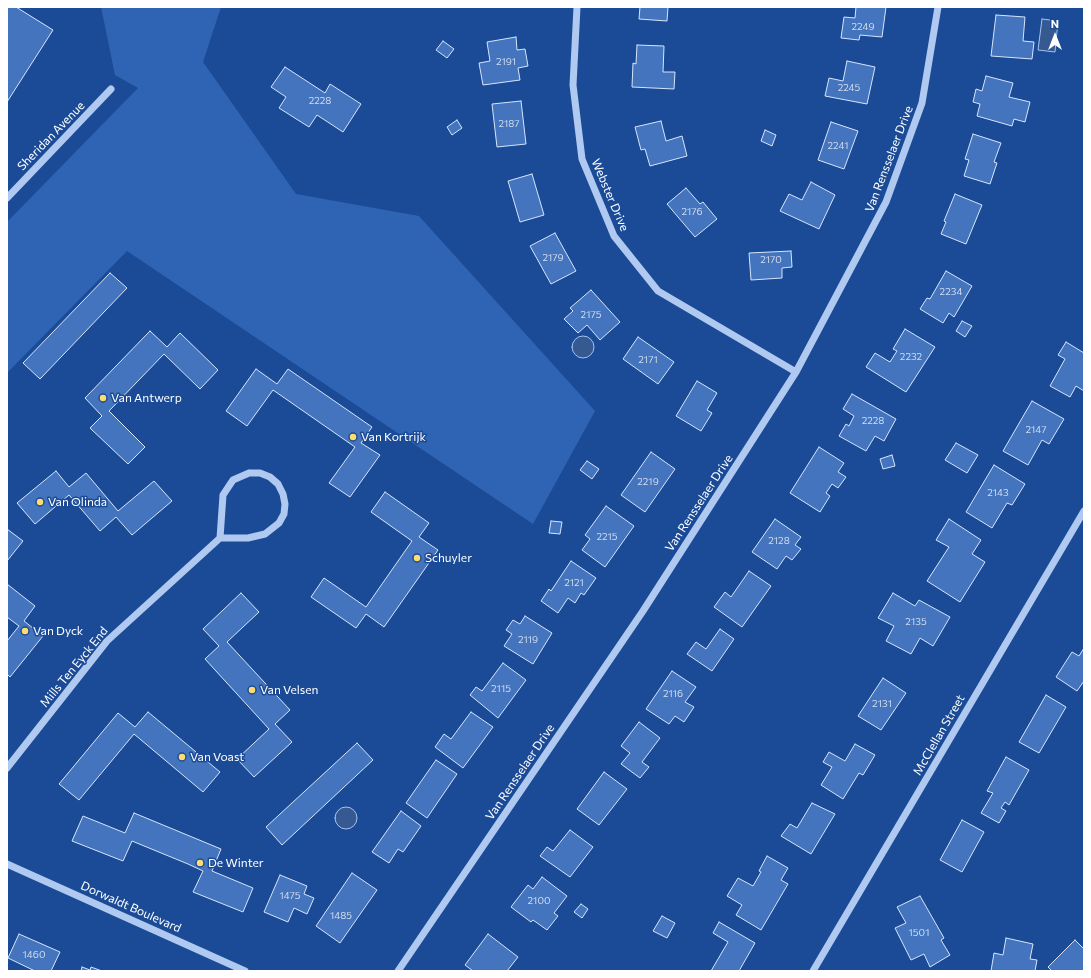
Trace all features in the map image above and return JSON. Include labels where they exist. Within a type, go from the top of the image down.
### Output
[{"type":"street","name":"Webster Drive","points":[[577,7],[573,86],[582,159],[614,236],[658,291],[796,372]]},
{"type":"street","name":"Van Rensselaer Drive","points":[[398,971],[643,611],[796,372],[886,202],[922,103],[938,7]]},
{"type":"street","name":"Sheridan Avenue","points":[[7,198],[111,89]]},
{"type":"street","points":[[249,473],[260,473],[270,477],[278,484],[283,494],[285,504],[284,514],[273,530],[266,534],[248,538],[220,538],[223,495],[233,480],[249,473]]},
{"type":"street","name":"McClellan Street","points":[[813,971],[1084,511]]},
{"type":"street","name":"Mills Ten Eyck End","points":[[7,768],[107,641],[220,538]]},
{"type":"street","name":"Dorwaldt Boulevard","points":[[7,864],[245,971]]},
{"type":"shaded area","points":[[101,7],[221,7],[203,62],[296,194],[419,216],[595,411],[533,524],[127,251],[7,373],[7,222],[138,88],[115,75]]},
{"type":"shaded area","points":[[1042,19],[1058,21],[1055,52],[1038,50]]},
{"type":"shaded area","points":[[579,336],[587,336],[594,343],[594,351],[587,358],[579,358],[572,351],[572,343]]},
{"type":"shaded area","points":[[346,807],[354,810],[357,818],[354,826],[346,829],[338,826],[335,818],[338,810]]},
{"type":"building","points":[[7,7],[16,7],[53,30],[7,102]]},
{"type":"building","points":[[640,7],[668,7],[667,21],[639,19]]},
{"type":"building","points":[[856,7],[886,7],[882,37],[860,35],[859,40],[841,38],[844,17],[855,18]]},
{"type":"building","points":[[996,15],[1025,17],[1023,41],[1034,42],[1032,59],[991,56]]},
{"type":"building","points":[[516,37],[517,50],[525,49],[528,66],[518,68],[520,80],[483,85],[479,63],[490,61],[487,42]]},
{"type":"building","points":[[443,41],[454,49],[447,58],[436,50]]},
{"type":"building","points":[[637,45],[664,46],[663,72],[675,72],[674,89],[632,87],[633,63],[636,64]]},
{"type":"building","points":[[847,61],[875,67],[867,104],[825,96],[829,78],[843,81]]},
{"type":"building","points":[[285,67],[325,93],[330,84],[361,104],[343,132],[317,115],[309,127],[279,108],[286,97],[271,87]]},
{"type":"building","points":[[986,76],[1013,83],[1009,97],[1030,102],[1025,122],[1014,119],[1012,126],[977,116],[980,104],[973,102],[976,89],[982,91]]},
{"type":"building","points":[[521,101],[526,144],[497,147],[492,104]]},
{"type":"building","points":[[457,120],[462,128],[452,135],[447,127]]},
{"type":"building","points":[[661,121],[666,141],[682,136],[687,156],[650,166],[645,149],[641,150],[635,127]]},
{"type":"building","points":[[831,122],[858,131],[844,169],[818,160]]},
{"type":"building","points":[[765,130],[776,135],[772,146],[761,141]]},
{"type":"building","points":[[973,134],[1001,143],[994,162],[997,163],[990,184],[964,176],[969,160],[965,159]]},
{"type":"building","points":[[532,174],[544,215],[520,222],[508,181]]},
{"type":"building","points":[[811,182],[835,195],[819,229],[780,211],[789,194],[802,200]]},
{"type":"building","points":[[686,188],[700,204],[703,202],[717,219],[695,237],[667,204]]},
{"type":"building","points":[[955,194],[982,205],[966,244],[941,234],[946,222],[944,221]]},
{"type":"building","points":[[555,233],[576,271],[551,284],[530,246]]},
{"type":"building","points":[[791,251],[792,267],[782,268],[782,278],[751,280],[749,253]]},
{"type":"building","points":[[946,271],[972,286],[954,317],[949,313],[943,323],[920,309],[927,298],[930,299]]},
{"type":"building","points":[[110,273],[127,288],[40,379],[23,363]]},
{"type":"building","points":[[591,290],[620,322],[600,340],[587,325],[578,333],[564,319],[573,311],[570,308]]},
{"type":"building","points":[[962,321],[972,326],[965,337],[956,331]]},
{"type":"building","points":[[905,329],[935,347],[906,392],[866,367],[875,353],[890,362],[897,351],[893,349]]},
{"type":"building","name":"Van Antwerp","points":[[150,331],[167,347],[180,333],[218,370],[200,389],[164,354],[109,411],[145,447],[128,464],[90,428],[102,416],[85,398]]},
{"type":"building","points":[[638,337],[674,362],[658,384],[623,359]]},
{"type":"building","points":[[1066,342],[1084,353],[1084,391],[1076,386],[1070,397],[1050,386],[1065,359],[1058,355]]},
{"type":"building","name":"Van Kortrijk","points":[[256,369],[277,384],[288,369],[372,427],[361,443],[380,455],[350,497],[329,483],[355,447],[273,390],[247,426],[226,411]]},
{"type":"building","points":[[697,381],[717,393],[707,410],[712,413],[701,431],[676,416]]},
{"type":"building","points":[[852,394],[896,419],[884,441],[875,436],[866,451],[839,436],[846,424],[849,426],[854,416],[843,409]]},
{"type":"building","points":[[1032,401],[1064,419],[1049,444],[1042,440],[1028,465],[1003,451]]},
{"type":"building","points":[[956,443],[978,455],[967,473],[945,460]]},
{"type":"building","points":[[819,447],[844,463],[838,472],[846,477],[838,488],[832,484],[826,493],[830,496],[820,512],[790,493]]},
{"type":"building","points":[[651,452],[675,469],[645,512],[621,495]]},
{"type":"building","points":[[892,455],[895,466],[883,469],[880,459]]},
{"type":"building","points":[[587,461],[599,469],[592,479],[580,470]]},
{"type":"building","points":[[994,465],[1025,484],[1012,505],[1007,503],[992,528],[966,512]]},
{"type":"building","name":"Van Olinda","points":[[56,471],[69,487],[86,473],[118,511],[154,481],[172,501],[132,535],[116,517],[100,531],[69,495],[35,524],[17,503]]},
{"type":"building","name":"Schuyler","points":[[385,492],[429,523],[419,537],[438,550],[384,627],[366,614],[356,628],[311,597],[324,578],[366,607],[412,541],[371,512]]},
{"type":"building","points":[[606,506],[634,526],[605,567],[582,550],[590,539],[585,535]]},
{"type":"building","points":[[775,519],[801,537],[795,545],[801,549],[792,560],[786,556],[777,569],[752,552]]},
{"type":"building","points":[[949,519],[981,540],[972,554],[985,562],[960,602],[927,581],[949,547],[936,540]]},
{"type":"building","points":[[551,521],[562,522],[560,534],[549,533]]},
{"type":"building","points":[[7,529],[23,541],[7,561]]},
{"type":"building","points":[[571,561],[596,578],[584,595],[581,593],[575,603],[568,598],[558,613],[541,601],[549,589],[551,591]]},
{"type":"building","points":[[749,571],[771,586],[742,627],[714,607],[725,592],[731,597]]},
{"type":"building","name":"Van Dyck","points":[[7,584],[35,606],[24,621],[43,636],[10,677],[7,674],[7,641],[19,626],[7,617]]},
{"type":"building","name":"Van Velsen","points":[[241,593],[259,612],[227,642],[290,710],[275,724],[292,742],[254,777],[237,759],[269,729],[205,659],[219,646],[203,629]]},
{"type":"building","points":[[893,593],[915,606],[919,600],[950,617],[933,646],[920,638],[911,654],[886,641],[894,626],[878,618]]},
{"type":"building","points":[[525,616],[552,633],[533,664],[504,646],[512,634],[506,630],[513,620],[520,624]]},
{"type":"building","points":[[720,629],[734,639],[712,671],[687,654],[696,642],[706,649]]},
{"type":"building","points":[[1084,648],[1084,681],[1077,691],[1056,677],[1072,652],[1079,656]]},
{"type":"building","points":[[503,663],[526,680],[498,718],[470,695],[476,687],[482,691]]},
{"type":"building","points":[[672,671],[696,687],[685,702],[694,707],[684,722],[675,716],[669,724],[646,709]]},
{"type":"building","points":[[883,678],[906,693],[881,730],[858,716]]},
{"type":"building","points":[[1046,695],[1066,707],[1039,753],[1019,742]]},
{"type":"building","name":"Van Voast","points":[[148,712],[220,772],[203,792],[134,734],[79,800],[59,784],[118,713],[135,727]]},
{"type":"building","points":[[471,712],[493,727],[463,768],[435,747],[444,734],[451,739]]},
{"type":"building","points":[[639,722],[660,738],[642,762],[649,767],[640,778],[621,764],[630,753],[621,746]]},
{"type":"building","points":[[357,743],[373,760],[282,845],[266,827]]},
{"type":"building","points":[[855,744],[875,755],[863,775],[859,773],[843,799],[821,785],[832,767],[823,762],[829,752],[845,761]]},
{"type":"building","points":[[1006,757],[1029,770],[1009,805],[1005,802],[1001,808],[1006,811],[999,823],[981,813],[993,793],[987,791]]},
{"type":"building","points":[[436,760],[457,774],[427,818],[406,803]]},
{"type":"building","points":[[604,772],[627,789],[599,825],[577,809]]},
{"type":"building","points":[[812,803],[835,814],[811,854],[781,836],[790,824],[797,828]]},
{"type":"building","points":[[401,811],[421,826],[403,852],[398,849],[389,863],[372,852]]},
{"type":"building","name":"De Winter","points":[[134,813],[221,849],[212,871],[253,888],[243,912],[193,892],[203,871],[188,864],[132,841],[123,861],[72,841],[83,816],[125,833]]},
{"type":"building","points":[[962,820],[984,832],[962,872],[940,860]]},
{"type":"building","points":[[570,830],[593,847],[570,877],[540,856],[547,847],[553,851]]},
{"type":"building","points":[[767,856],[788,868],[781,880],[788,884],[761,930],[736,915],[742,905],[727,896],[738,878],[753,886],[761,872],[759,871]]},
{"type":"building","points":[[352,873],[377,890],[340,943],[316,926]]},
{"type":"building","points":[[280,875],[307,886],[304,894],[314,898],[307,914],[294,908],[288,922],[264,912]]},
{"type":"building","points":[[542,877],[567,896],[554,913],[558,916],[547,930],[533,920],[531,922],[511,907],[528,885],[533,889]]},
{"type":"building","points":[[920,896],[944,938],[941,940],[950,955],[930,967],[924,954],[911,960],[895,928],[906,923],[897,907]]},
{"type":"building","points":[[581,904],[588,909],[582,918],[574,912]]},
{"type":"building","points":[[662,916],[675,923],[667,938],[653,931]]},
{"type":"building","points":[[719,922],[755,943],[739,971],[711,971],[728,942],[713,933]]},
{"type":"building","points":[[19,934],[60,952],[51,971],[35,971],[8,958]]},
{"type":"building","points":[[488,934],[518,957],[507,971],[473,971],[465,965]]},
{"type":"building","points":[[1006,938],[1033,944],[1030,959],[1037,960],[1035,971],[991,971],[994,953],[1003,955]]},
{"type":"building","points":[[1075,940],[1084,949],[1084,971],[1052,971],[1048,967]]},
{"type":"building","points":[[82,967],[90,970],[91,967],[102,971],[81,971]]},
{"type":"place","name":"Van Antwerp","points":[[103,398]]},
{"type":"place","name":"Van Kortrijk","points":[[353,437]]},
{"type":"place","name":"Van Olinda","points":[[40,502]]},
{"type":"place","name":"Schuyler","points":[[417,558]]},
{"type":"place","name":"Van Dyck","points":[[25,631]]},
{"type":"place","name":"Van Velsen","points":[[252,690]]},
{"type":"place","name":"Van Voast","points":[[182,757]]},
{"type":"place","name":"De Winter","points":[[200,863]]}]
